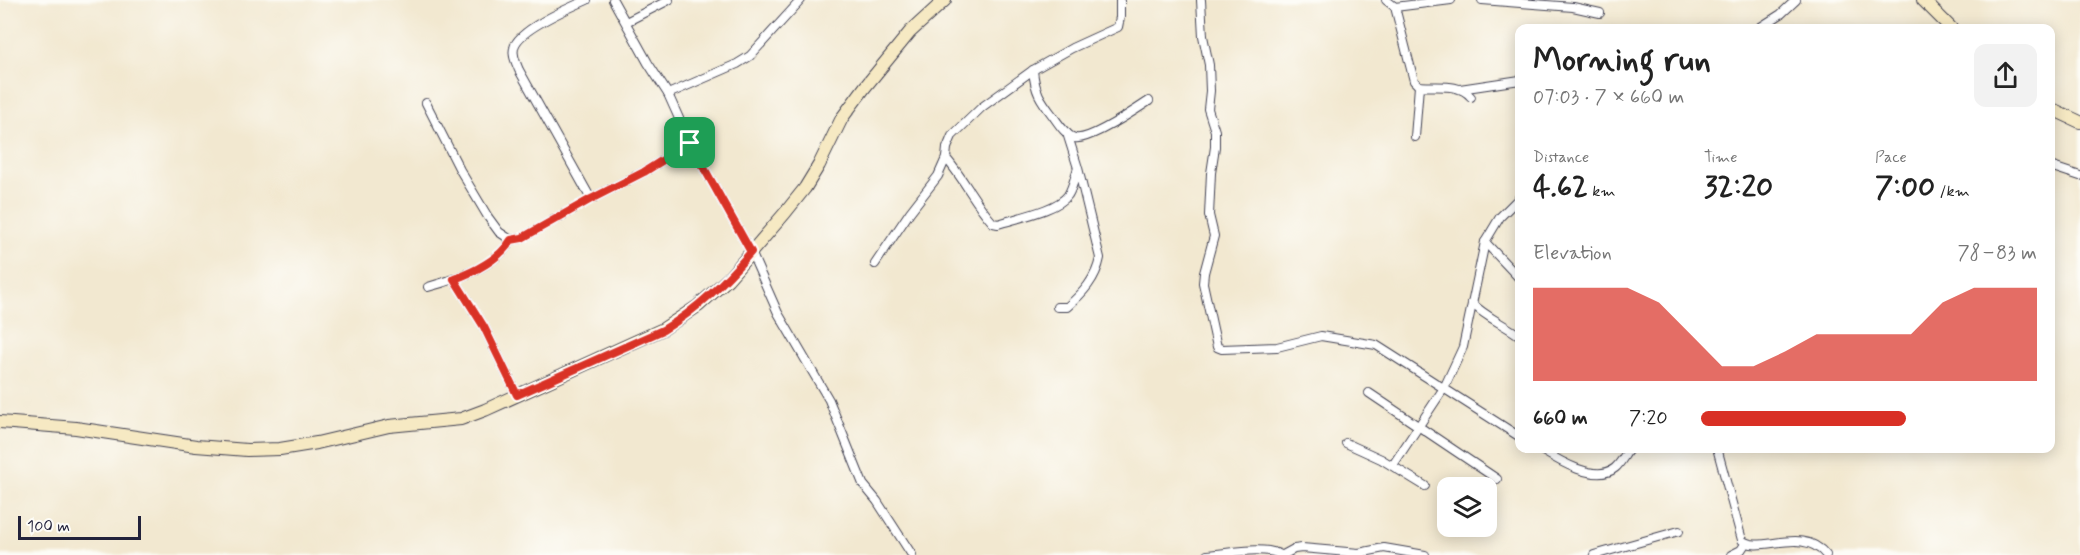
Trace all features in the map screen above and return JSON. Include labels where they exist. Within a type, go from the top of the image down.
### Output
[{"type":"street","points":[[587,0],[525,33],[513,49],[519,70],[591,199]]},
{"type":"street","points":[[614,0],[648,63],[668,94],[690,143],[751,252],[778,312],[830,400],[863,484],[877,501],[912,555]]},
{"type":"street","points":[[626,22],[669,0]]},
{"type":"street","points":[[668,94],[750,57],[801,0]]},
{"type":"street","points":[[0,422],[76,428],[196,446],[247,450],[280,449],[388,426],[461,419],[663,330],[683,318],[728,279],[805,188],[842,118],[865,87],[910,32],[945,0]]},
{"type":"street","points":[[875,264],[910,212],[938,176],[952,136],[982,107],[1033,70],[1072,48],[1118,27],[1120,0]]},
{"type":"street","points":[[1201,0],[1203,36],[1209,65],[1208,109],[1215,131],[1209,215],[1214,236],[1203,282],[1217,347],[1222,349],[1277,347],[1321,336],[1368,342],[1515,434]]},
{"type":"street","points":[[1386,0],[1395,7],[1414,81],[1419,86],[1466,90],[1471,97]]},
{"type":"street","points":[[1395,7],[1451,0]]},
{"type":"street","points":[[1482,0],[1573,7],[1600,13]]},
{"type":"street","points":[[1765,24],[1796,0]]},
{"type":"street","points":[[1923,0],[1947,24]]},
{"type":"street","points":[[1033,70],[1036,91],[1067,133],[1100,258],[1089,285],[1067,307],[1057,307]]},
{"type":"street","points":[[1460,90],[1515,81]]},
{"type":"street","points":[[1415,137],[1419,86]]},
{"type":"street","points":[[1067,133],[1075,138],[1084,137],[1131,114],[1149,101]]},
{"type":"street","points":[[426,103],[460,170],[488,217],[499,232],[511,240],[522,238],[644,172],[690,143]]},
{"type":"street","points":[[2055,110],[2080,122]]},
{"type":"street","points":[[946,158],[964,180],[984,214],[993,223],[998,224],[1054,206],[1063,200],[1069,194],[1078,168]]},
{"type":"street","points":[[2055,168],[2080,176]]},
{"type":"street","points":[[1393,465],[1444,388],[1466,340],[1485,242],[1500,217],[1515,202]]},
{"type":"street","points":[[428,287],[454,279],[482,266],[504,250],[511,240]]},
{"type":"street","points":[[1485,242],[1515,274]]},
{"type":"street","points":[[454,279],[484,327],[517,395]]},
{"type":"street","points":[[1472,303],[1480,311],[1515,332]]},
{"type":"street","points":[[1369,393],[1494,477]]},
{"type":"street","points":[[1346,443],[1393,465],[1425,486]]},
{"type":"street","points":[[1547,453],[1568,465],[1599,473],[1616,468],[1626,453]]},
{"type":"street","points":[[1719,453],[1742,540],[1745,544],[1751,547],[1806,542],[1815,545],[1826,555]]},
{"type":"street","points":[[1593,555],[1679,531]]},
{"type":"street","points":[[1731,555],[1741,550],[1745,544]]},
{"type":"street","points":[[1207,555],[1260,550],[1275,551],[1282,555],[1302,548],[1359,552],[1384,548],[1425,555]]},
{"type":"route","points":[[690,143],[751,252],[728,279],[683,318],[663,330],[517,395],[484,327],[454,279],[482,266],[504,250],[511,240],[522,238],[644,172],[690,143]]}]
